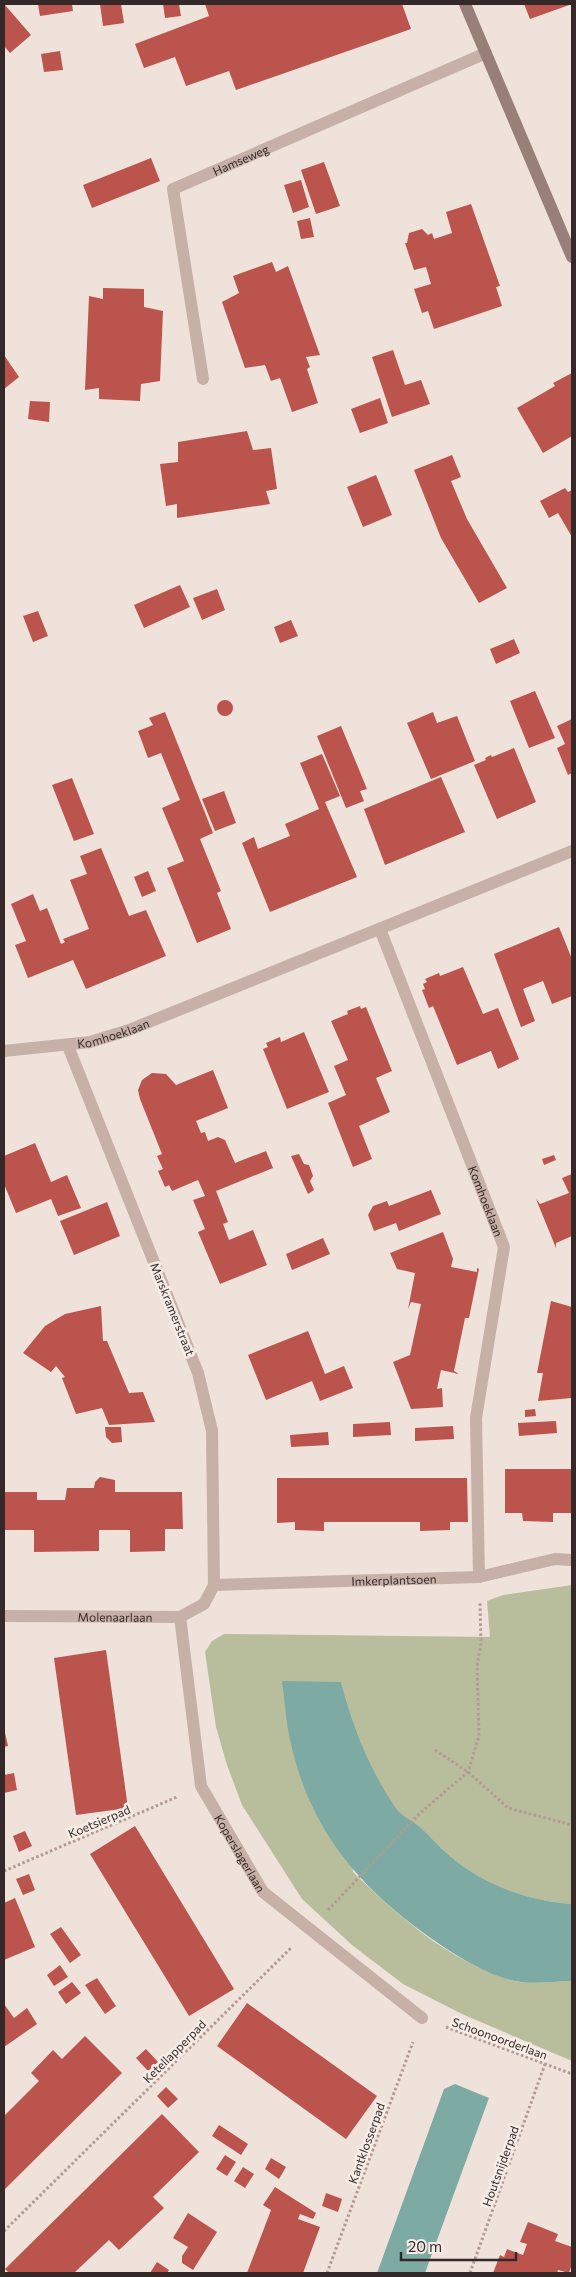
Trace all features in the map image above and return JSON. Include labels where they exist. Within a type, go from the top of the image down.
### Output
[{"type":"street","points":[[465,4],[572,257]]},
{"type":"street","name":"Hamseweg","points":[[203,379],[173,188],[486,53]]},
{"type":"street","name":"Komhoeklaan","points":[[4,1051],[68,1046],[90,1042],[129,1030],[572,850]]},
{"type":"street","name":"Komhoeklaan","points":[[380,929],[504,1247],[476,1418],[479,1577]]},
{"type":"street","name":"Marskramerstraat","points":[[68,1046],[198,1373],[212,1431],[214,1585]]},
{"type":"street","name":"Imkerplantsoen","points":[[214,1585],[479,1577],[555,1559],[572,1560]]},
{"type":"street","name":"Molenaarlaan","points":[[4,1616],[180,1617],[204,1604],[214,1585]]},
{"type":"street","name":"Koperslagerlaan","points":[[180,1617],[201,1786],[263,1892],[311,1928],[422,2018]]},
{"type":"path","points":[[468,1772],[480,1736],[477,1666],[481,1644],[479,1577]]},
{"type":"path","points":[[435,1750],[468,1772],[508,1808],[572,1825]]},
{"type":"path","name":"Ketellapperpad","points":[[4,2231],[311,1928],[418,1814],[468,1772]]},
{"type":"path","name":"Koetsierpad","points":[[4,1871],[201,1786]]},
{"type":"path","name":"Schoonoorderlaan","points":[[422,2018],[572,2074]]},
{"type":"path","name":"Kantklosserpad","points":[[327,2273],[422,2018]]},
{"type":"path","name":"Houtsnijderpad","points":[[470,2273],[545,2064]]},
{"type":"green space","points":[[572,1585],[572,1904],[523,1895],[492,1883],[463,1866],[446,1853],[420,1827],[401,1814],[386,1794],[363,1748],[341,1682],[353,1872],[427,1937],[469,1963],[514,1981],[535,1983],[572,1981],[572,2061],[462,2014],[403,1984],[352,1945],[302,1899],[242,1805],[227,1765],[216,1727],[205,1652],[212,1641],[224,1634],[490,1637],[487,1601],[503,1595]]},
{"type":"water","points":[[282,1681],[341,1682],[363,1747],[386,1793],[401,1813],[420,1827],[446,1853],[477,1875],[507,1890],[539,1899],[572,1904],[572,1981],[521,1982],[491,1973],[468,1962],[425,1934],[378,1895],[340,1852],[310,1802],[299,1774],[289,1736]]},
{"type":"water","points":[[455,2084],[489,2098],[425,2273],[377,2273],[444,2089]]},
{"type":"building","points":[[38,4],[72,4],[73,11],[40,16]]},
{"type":"building","points":[[100,4],[121,4],[124,23],[103,26]]},
{"type":"building","points":[[163,4],[179,4],[181,16],[165,18]]},
{"type":"building","points":[[205,4],[402,4],[411,29],[236,90],[229,71],[186,86],[175,57],[144,68],[135,44],[209,16]]},
{"type":"building","points":[[524,4],[572,4],[530,19]]},
{"type":"building","points":[[5,5],[31,35],[10,53],[4,46]]},
{"type":"building","points":[[60,51],[63,70],[44,72],[41,54]]},
{"type":"building","points":[[151,158],[160,181],[92,208],[83,185]]},
{"type":"building","points":[[324,162],[340,206],[316,214],[301,170]]},
{"type":"building","points":[[301,180],[309,207],[293,213],[284,185]]},
{"type":"building","points":[[471,204],[500,286],[496,287],[502,306],[434,329],[428,311],[422,313],[414,289],[431,284],[426,267],[414,270],[405,243],[407,243],[409,233],[422,229],[428,235],[432,233],[434,239],[452,233],[446,212]]},
{"type":"building","points":[[310,218],[314,237],[301,239],[297,221]]},
{"type":"building","points":[[272,262],[276,272],[288,266],[320,355],[306,357],[310,367],[307,369],[318,403],[292,412],[280,378],[271,381],[265,365],[245,368],[222,302],[239,293],[233,276]]},
{"type":"building","points":[[103,288],[144,289],[144,307],[163,311],[160,381],[141,384],[140,401],[99,399],[99,388],[85,390],[89,296],[103,299]]},
{"type":"building","points":[[393,350],[405,385],[421,380],[430,404],[392,417],[372,357]]},
{"type":"building","points":[[4,355],[19,377],[4,389]]},
{"type":"building","points":[[572,373],[572,436],[543,453],[517,408],[555,386],[553,383]]},
{"type":"building","points":[[380,398],[388,423],[360,433],[351,409]]},
{"type":"building","points":[[30,401],[50,402],[49,422],[28,419]]},
{"type":"building","points":[[247,431],[253,450],[271,448],[277,489],[266,491],[270,504],[177,518],[177,504],[166,506],[160,464],[178,462],[178,442]]},
{"type":"building","points":[[452,455],[461,477],[451,481],[467,519],[507,588],[479,603],[441,538],[414,470]]},
{"type":"building","points":[[376,475],[392,515],[363,527],[347,487]]},
{"type":"building","points":[[565,488],[568,492],[572,490],[572,537],[558,513],[549,518],[540,501]]},
{"type":"building","points":[[180,585],[190,607],[144,628],[134,605]]},
{"type":"building","points":[[217,589],[225,610],[202,620],[193,598]]},
{"type":"building","points":[[38,611],[48,636],[33,642],[23,616]]},
{"type":"building","points":[[291,620],[298,636],[280,643],[274,627]]},
{"type":"building","points":[[514,639],[520,653],[496,664],[490,649]]},
{"type":"building","points":[[535,691],[555,738],[529,748],[510,701]]},
{"type":"building","points":[[222,700],[228,700],[233,705],[231,714],[222,716],[217,711],[217,705]]},
{"type":"building","points":[[165,712],[213,833],[200,839],[221,891],[217,893],[231,929],[197,943],[167,868],[184,861],[162,808],[180,800],[161,753],[148,758],[138,731],[153,725],[149,718]]},
{"type":"building","points":[[433,712],[437,723],[457,716],[475,761],[431,779],[407,723]]},
{"type":"building","points":[[572,719],[572,773],[568,775],[557,748],[565,744],[557,726]]},
{"type":"building","points":[[341,726],[367,789],[360,791],[364,801],[346,808],[317,736]]},
{"type":"building","points":[[514,748],[536,802],[497,819],[474,765],[486,760],[485,758],[491,755],[492,757]]},
{"type":"building","points":[[322,754],[340,796],[325,802],[357,877],[270,912],[242,843],[254,837],[258,849],[290,836],[285,824],[319,809],[300,763]]},
{"type":"building","points":[[441,777],[465,832],[385,865],[364,809]]},
{"type":"building","points":[[72,778],[94,834],[74,841],[52,785]]},
{"type":"building","points":[[224,791],[236,823],[215,831],[202,799]]},
{"type":"building","points":[[101,848],[129,916],[146,910],[166,956],[86,989],[73,960],[28,978],[15,945],[26,941],[11,904],[33,894],[40,911],[47,908],[61,944],[65,942],[63,939],[89,929],[70,880],[87,874],[80,856]]},
{"type":"building","points":[[148,871],[156,891],[142,897],[134,877]]},
{"type":"building","points":[[559,927],[572,959],[572,996],[552,1004],[543,981],[523,989],[535,1021],[521,1027],[494,954]]},
{"type":"building","points":[[463,967],[483,1014],[498,1008],[519,1059],[498,1069],[491,1051],[457,1065],[433,1006],[429,1008],[422,990],[425,989],[423,984],[427,982],[425,979],[439,973],[440,976]]},
{"type":"building","points":[[360,1006],[361,1009],[366,1007],[392,1071],[376,1078],[390,1112],[359,1126],[372,1159],[353,1167],[328,1103],[346,1095],[334,1066],[348,1060],[331,1021],[348,1014],[347,1011]]},
{"type":"building","points":[[304,1032],[329,1092],[287,1109],[263,1049],[268,1047],[266,1043],[280,1037],[281,1042]]},
{"type":"building","points":[[213,1070],[228,1108],[196,1121],[201,1133],[205,1132],[208,1141],[218,1137],[225,1140],[235,1163],[266,1151],[273,1168],[216,1191],[228,1222],[223,1224],[229,1240],[253,1230],[267,1265],[220,1284],[198,1232],[205,1229],[193,1200],[205,1196],[198,1180],[172,1191],[169,1185],[165,1187],[158,1171],[163,1169],[157,1156],[162,1154],[138,1090],[142,1080],[152,1073],[166,1074],[176,1085]]},
{"type":"building","points":[[35,1143],[51,1182],[67,1175],[81,1208],[58,1216],[51,1199],[16,1213],[4,1184],[4,1156]]},
{"type":"building","points":[[299,1154],[304,1164],[309,1165],[313,1176],[310,1181],[314,1190],[308,1194],[291,1156]]},
{"type":"building","points":[[554,1155],[556,1160],[544,1165],[542,1159]]},
{"type":"building","points":[[572,1174],[572,1236],[556,1243],[556,1248],[536,1199],[540,1204],[569,1193],[562,1178]]},
{"type":"building","points":[[431,1190],[441,1214],[399,1231],[396,1223],[374,1231],[368,1215],[373,1206],[387,1201],[389,1206]]},
{"type":"building","points":[[107,1202],[120,1236],[74,1255],[60,1221]]},
{"type":"building","points":[[443,1232],[453,1259],[451,1267],[477,1272],[477,1268],[479,1269],[469,1318],[465,1318],[454,1371],[459,1374],[441,1370],[437,1389],[442,1388],[443,1407],[411,1409],[393,1362],[410,1355],[421,1304],[411,1302],[408,1309],[415,1273],[397,1269],[390,1253]]},
{"type":"building","points":[[323,1238],[330,1254],[292,1270],[286,1254]]},
{"type":"building","points":[[551,1301],[572,1307],[572,1398],[538,1401],[543,1373],[537,1373]]},
{"type":"building","points":[[101,1306],[103,1341],[107,1341],[129,1393],[143,1392],[155,1422],[109,1425],[102,1408],[76,1414],[62,1378],[65,1377],[56,1366],[51,1372],[23,1353],[45,1326],[65,1314]]},
{"type":"building","points":[[308,1331],[325,1374],[344,1366],[353,1388],[320,1401],[312,1381],[266,1400],[248,1355]]},
{"type":"building","points":[[535,1409],[536,1416],[525,1417],[525,1410]]},
{"type":"building","points":[[556,1421],[557,1433],[519,1436],[518,1423]]},
{"type":"building","points":[[390,1422],[391,1435],[353,1437],[353,1424]]},
{"type":"building","points":[[453,1426],[454,1439],[415,1441],[415,1428]]},
{"type":"building","points":[[105,1427],[121,1427],[122,1442],[112,1443],[106,1437]]},
{"type":"building","points":[[328,1432],[329,1445],[291,1447],[290,1435]]},
{"type":"building","points":[[505,1469],[572,1469],[572,1513],[553,1513],[553,1522],[523,1521],[522,1513],[505,1513]]},
{"type":"building","points":[[100,1477],[115,1480],[115,1492],[182,1492],[183,1529],[165,1529],[165,1551],[130,1552],[130,1530],[99,1530],[99,1551],[34,1552],[34,1530],[4,1530],[4,1492],[37,1492],[37,1500],[65,1500],[67,1488],[94,1488],[95,1482]]},
{"type":"building","points":[[277,1478],[467,1478],[468,1522],[450,1522],[450,1530],[420,1531],[420,1522],[324,1522],[324,1531],[295,1530],[295,1522],[277,1523]]},
{"type":"building","points":[[106,1650],[128,1808],[76,1815],[54,1658]]},
{"type":"building","points":[[4,1728],[8,1746],[4,1747]]},
{"type":"building","points":[[14,1773],[17,1790],[4,1793],[4,1775]]},
{"type":"building","points":[[135,1826],[234,1989],[189,2016],[90,1854]]},
{"type":"building","points":[[25,1831],[32,1846],[19,1852],[13,1836]]},
{"type":"building","points":[[29,1874],[35,1890],[23,1895],[16,1879]]},
{"type":"building","points":[[15,1898],[35,1947],[4,1960],[4,1903]]},
{"type":"building","points":[[61,1927],[81,1955],[70,1963],[50,1934]]},
{"type":"building","points":[[60,1965],[68,1977],[54,1986],[47,1975]]},
{"type":"building","points":[[97,1978],[116,2006],[105,2014],[85,1985]]},
{"type":"building","points":[[72,1982],[81,1993],[66,2004],[58,1992]]},
{"type":"building","points":[[247,2003],[377,2096],[346,2139],[217,2046]]},
{"type":"building","points":[[4,2004],[14,2018],[27,2008],[37,2024],[4,2047]]},
{"type":"building","points":[[85,2036],[122,2073],[4,2190],[4,2116],[39,2081],[31,2073],[53,2050],[62,2059]]},
{"type":"building","points":[[146,2049],[158,2062],[148,2071],[136,2058]]},
{"type":"building","points":[[166,2087],[178,2099],[168,2108],[157,2096]]},
{"type":"building","points":[[162,2114],[199,2152],[153,2197],[164,2208],[119,2250],[109,2240],[74,2273],[9,2273],[5,2269]]},
{"type":"building","points":[[219,2125],[248,2144],[241,2155],[212,2136]]},
{"type":"building","points":[[225,2155],[236,2162],[227,2176],[216,2169]]},
{"type":"building","points":[[271,2158],[286,2167],[279,2179],[265,2169]]},
{"type":"building","points":[[243,2167],[254,2174],[245,2188],[234,2181]]},
{"type":"building","points":[[275,2187],[316,2213],[313,2219],[300,2214],[298,2219],[320,2227],[303,2273],[247,2273],[271,2210],[263,2205]]},
{"type":"building","points":[[326,2193],[342,2199],[338,2212],[322,2206]]},
{"type":"building","points":[[188,2213],[217,2232],[193,2270],[182,2263],[182,2256],[188,2247],[173,2238]]},
{"type":"building","points":[[528,2222],[558,2234],[555,2241],[572,2247],[572,2264],[569,2273],[558,2270],[557,2273],[493,2273],[500,2255],[504,2257],[507,2249],[523,2255],[527,2244],[520,2242]]},
{"type":"building","points":[[157,2262],[169,2270],[167,2273],[150,2273]]}]
